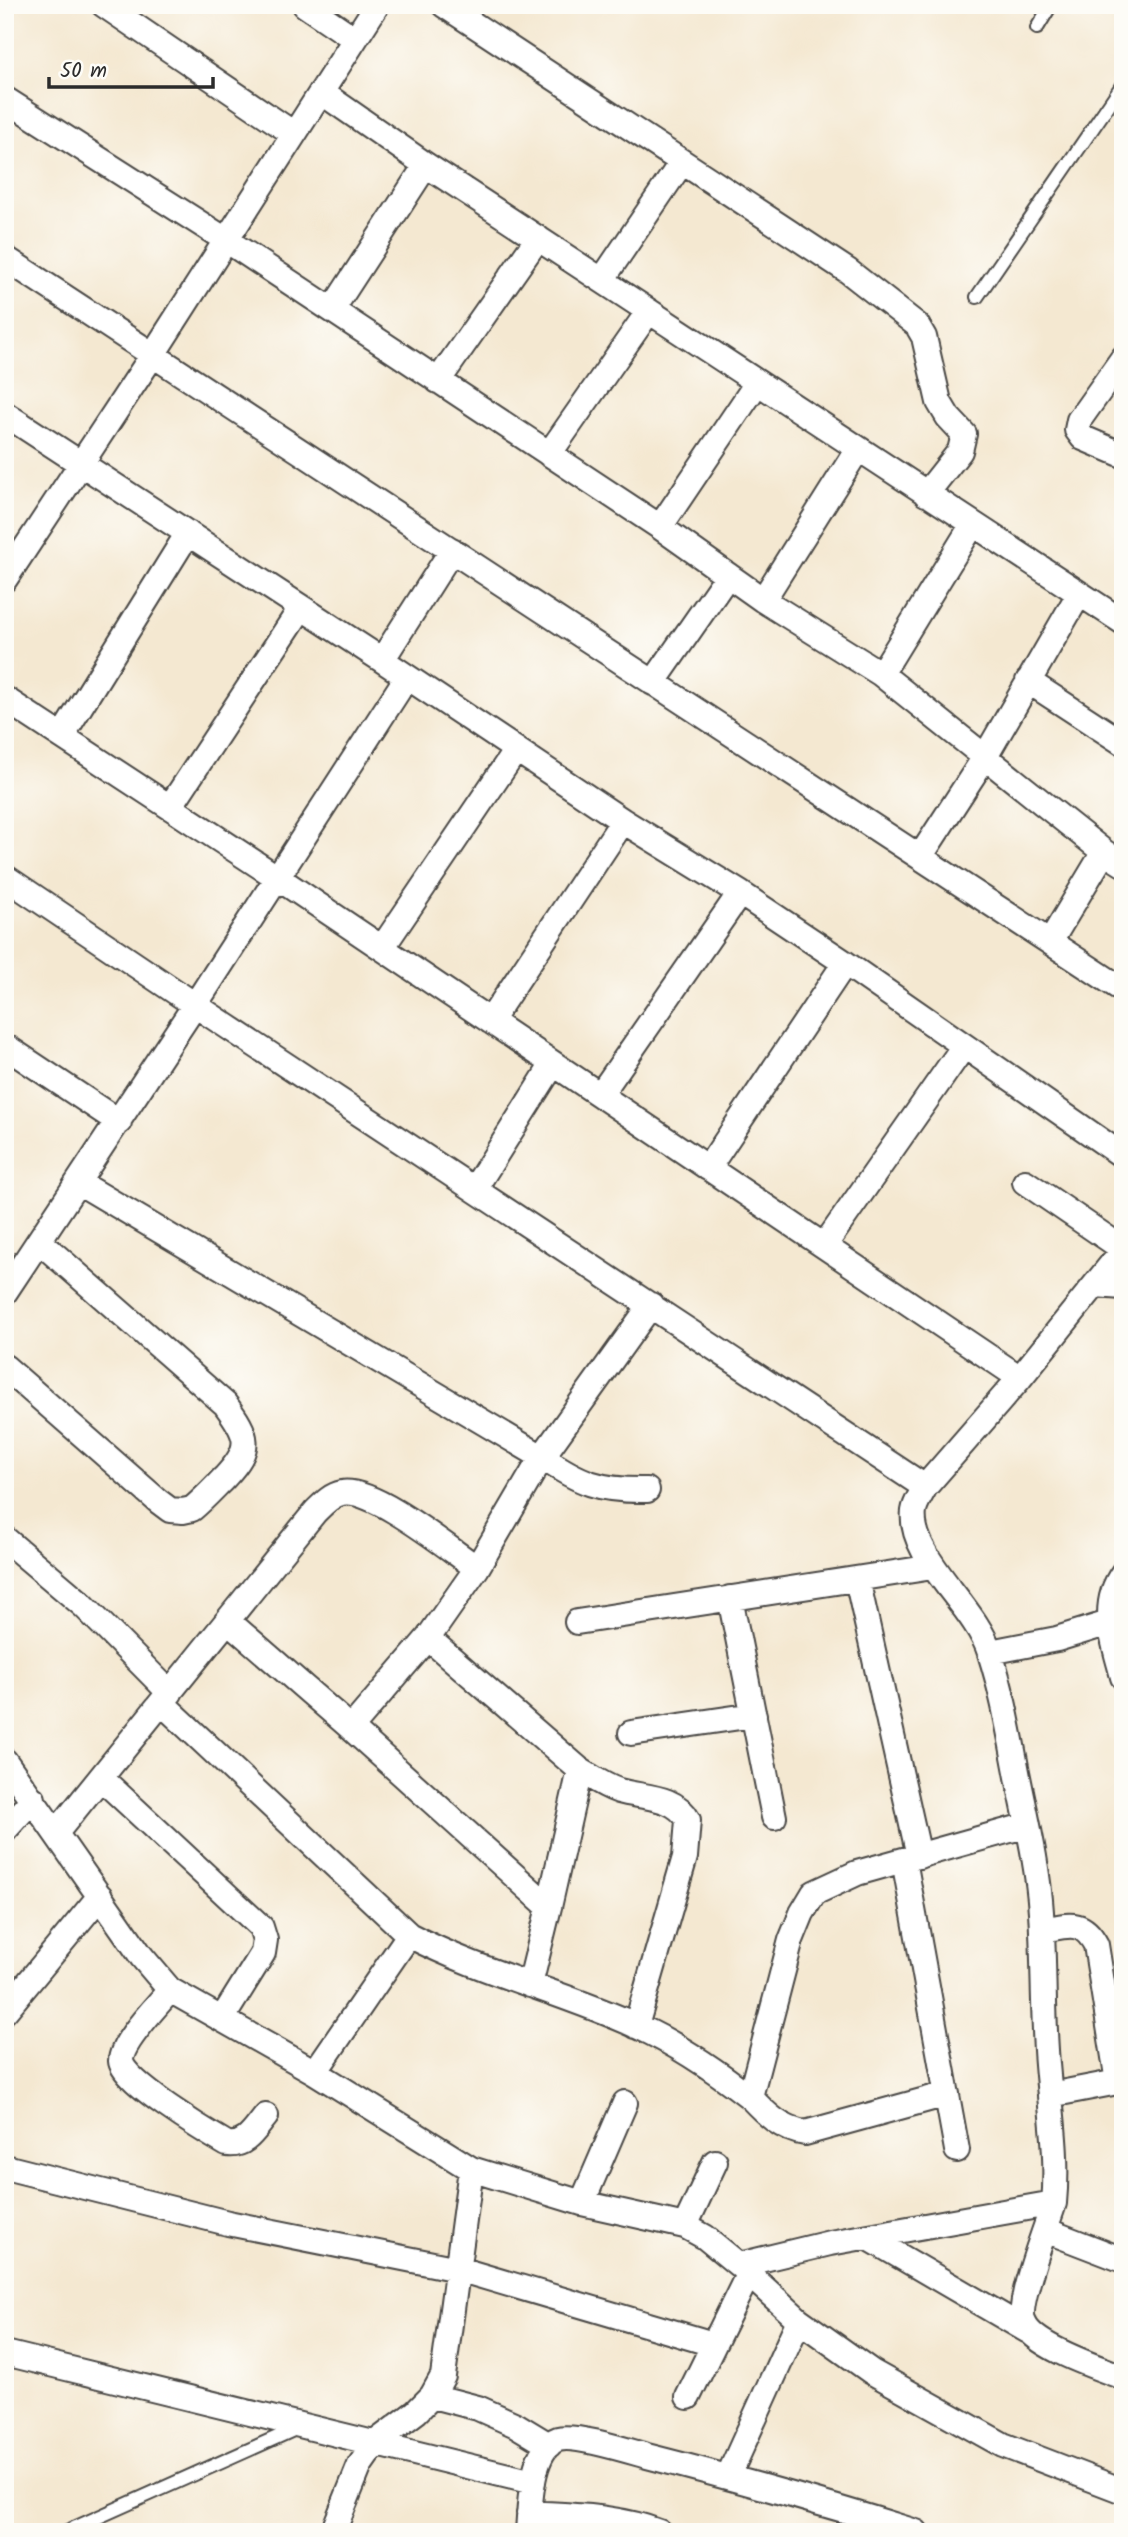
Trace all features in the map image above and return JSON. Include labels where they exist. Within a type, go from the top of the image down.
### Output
[{"type":"street","points":[[104,5],[294,134]]},
{"type":"street","points":[[305,5],[355,39]]},
{"type":"street","points":[[7,574],[152,356],[377,5]]},
{"type":"street","points":[[444,5],[848,271],[917,325],[924,337],[939,402],[964,435],[960,451],[926,494]]},
{"type":"street","points":[[321,92],[426,165],[1123,622]]},
{"type":"street","points":[[5,99],[226,240],[660,527],[763,600],[881,674],[1114,858],[1050,942]]},
{"type":"street","points":[[602,280],[682,162]]},
{"type":"street","points":[[332,310],[426,165]]},
{"type":"street","points":[[439,381],[538,238]]},
{"type":"street","points":[[5,258],[1123,990]]},
{"type":"street","points":[[550,454],[649,311]]},
{"type":"street","points":[[1123,358],[1079,420],[1077,430],[1083,438],[1123,455]]},
{"type":"street","points":[[660,527],[757,383]]},
{"type":"street","points":[[5,414],[623,821],[740,893],[1123,1156]]},
{"type":"street","points":[[763,600],[858,449]]},
{"type":"street","points":[[881,674],[973,524]]},
{"type":"street","points":[[62,736],[188,533]]},
{"type":"street","points":[[382,660],[452,550]]},
{"type":"street","points":[[653,683],[728,575]]},
{"type":"street","points":[[920,857],[985,757],[1079,594]]},
{"type":"street","points":[[170,807],[301,608]]},
{"type":"street","points":[[5,1292],[407,677]]},
{"type":"street","points":[[1028,681],[1123,743]]},
{"type":"street","points":[[5,699],[278,878],[1020,1378]]},
{"type":"street","points":[[382,948],[516,750]]},
{"type":"street","points":[[490,1021],[623,821]]},
{"type":"street","points":[[5,877],[925,1487]]},
{"type":"street","points":[[600,1095],[740,893]]},
{"type":"street","points":[[708,1168],[845,963]]},
{"type":"street","points":[[824,1246],[964,1046]]},
{"type":"street","points":[[6,1049],[118,1122]]},
{"type":"street","points":[[475,1188],[553,1063]]},
{"type":"street","points":[[78,1182],[583,1483],[624,1491],[647,1490]]},
{"type":"street","points":[[1025,1182],[1123,1249],[1020,1378],[925,1487],[914,1509],[914,1527],[919,1545],[979,1628],[990,1653],[1027,1825],[1042,1930],[1046,2050],[1055,2164],[1054,2203],[1021,2313],[1028,2331]]},
{"type":"street","points":[[5,1367],[143,1490],[170,1510],[192,1509],[241,1460],[245,1446],[244,1435],[225,1404],[39,1241]]},
{"type":"street","points":[[1095,1285],[1123,1287]]},
{"type":"street","points":[[351,1728],[428,1639],[477,1568],[542,1457],[651,1305]]},
{"type":"street","points":[[56,1833],[315,1512],[329,1499],[340,1493],[367,1497],[387,1507],[477,1568]]},
{"type":"street","points":[[5,1539],[83,1605],[166,1698],[409,1934],[451,1955],[636,2026],[685,2050],[750,2097],[777,2123],[790,2130],[805,2133],[947,2094]]},
{"type":"street","points":[[577,1622],[933,1567]]},
{"type":"street","points":[[1123,1573],[1114,1586],[1111,1597],[1123,1677]]},
{"type":"street","points":[[858,1578],[911,1858],[957,2150]]},
{"type":"street","points":[[730,1598],[774,1817]]},
{"type":"street","points":[[228,1621],[550,1907]]},
{"type":"street","points":[[990,1653],[1115,1627]]},
{"type":"street","points":[[428,1639],[580,1770],[600,1784],[677,1805],[688,1820],[685,1857],[636,2026]]},
{"type":"street","points":[[631,1733],[754,1715]]},
{"type":"street","points":[[5,1761],[142,1957],[170,1990],[315,2072],[471,2169],[582,2203],[685,2226],[705,2237],[799,2320],[872,2372],[992,2439],[1040,2461],[1123,2491]]},
{"type":"street","points":[[530,1985],[580,1770]]},
{"type":"street","points":[[101,1778],[261,1927],[265,1940],[263,1952],[222,2019]]},
{"type":"street","points":[[5,1830],[33,1799]]},
{"type":"street","points":[[750,2097],[791,1940],[814,1893],[835,1882],[1027,1825]]},
{"type":"street","points":[[5,2011],[100,1896]]},
{"type":"street","points":[[1042,1930],[1073,1925],[1081,1927],[1096,1945],[1121,2081],[1050,2095]]},
{"type":"street","points":[[315,2072],[409,1934]]},
{"type":"street","points":[[170,1990],[129,2041],[121,2061],[123,2069],[139,2086],[227,2144],[241,2143],[266,2116]]},
{"type":"street","points":[[582,2203],[625,2102]]},
{"type":"street","points":[[685,2226],[715,2162]]},
{"type":"street","points":[[5,2166],[228,2223],[458,2269],[713,2344]]},
{"type":"street","points":[[333,2532],[360,2465],[376,2442],[416,2412],[432,2396],[443,2376],[471,2169]]},
{"type":"street","points":[[688,2397],[744,2270],[795,2251],[1054,2203]]},
{"type":"street","points":[[1045,2230],[1123,2260]]},
{"type":"street","points":[[867,2237],[1046,2344],[1123,2378]]},
{"type":"street","points":[[727,2477],[799,2320]]},
{"type":"street","points":[[5,2353],[533,2482]]},
{"type":"street","points":[[432,2396],[478,2408],[516,2425],[549,2445]]},
{"type":"street","points":[[659,2532],[628,2522],[596,2517],[529,2522],[533,2482],[539,2460],[549,2445],[559,2439],[588,2441],[727,2477],[916,2532]]},
{"type":"lane","points":[[1038,27],[1051,5]]},
{"type":"lane","points":[[977,297],[1123,83]]},
{"type":"lane","points":[[65,2532],[303,2426]]}]
